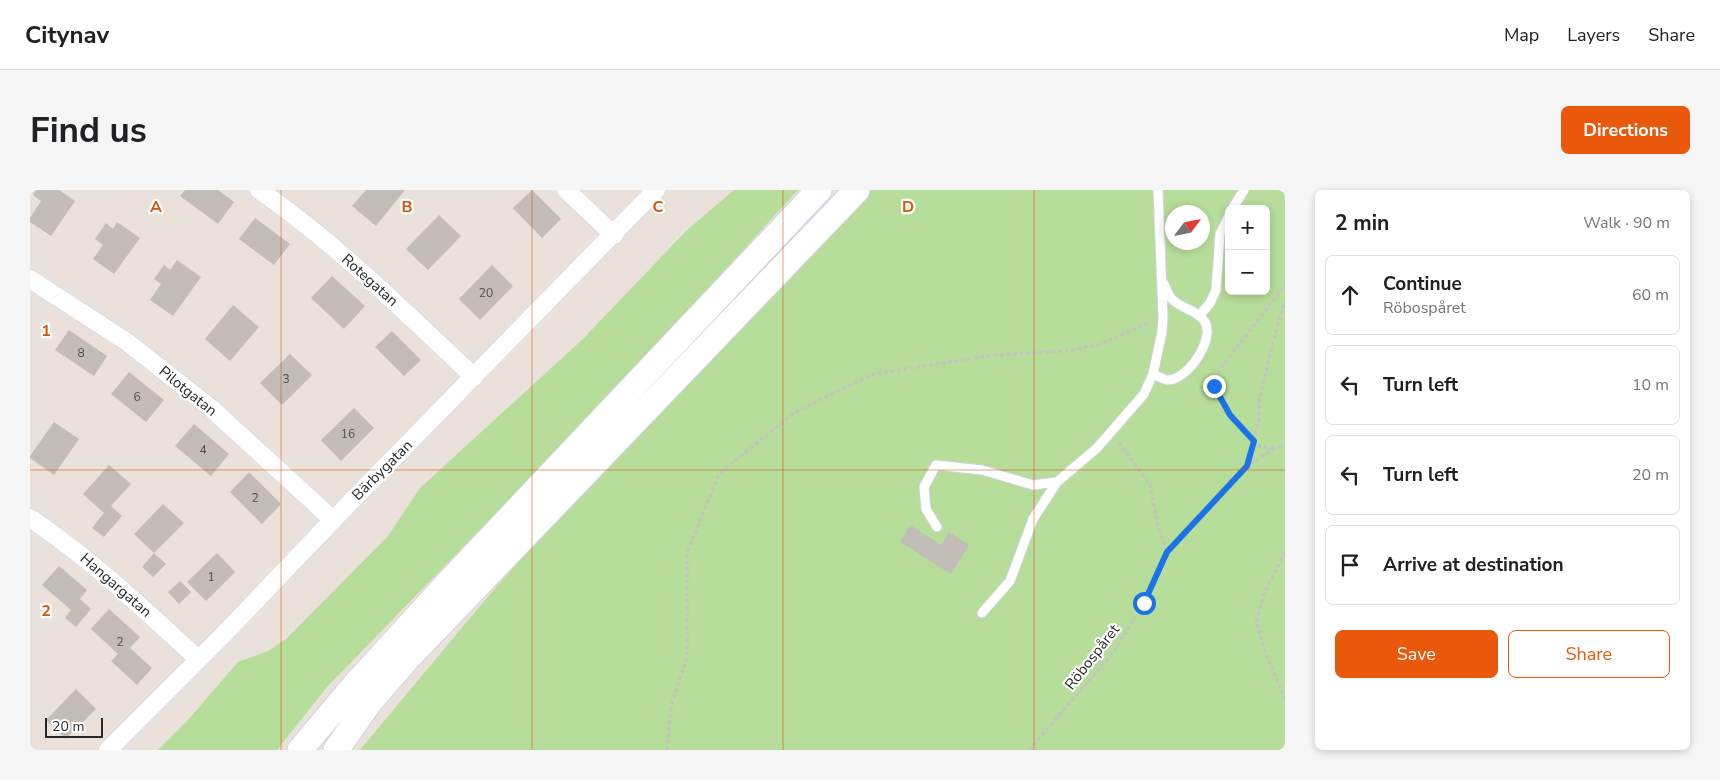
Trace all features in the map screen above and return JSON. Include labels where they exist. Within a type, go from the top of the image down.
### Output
[{"type":"main road","points":[[300,750],[353,687],[447,584],[820,190]]},
{"type":"main road","points":[[336,750],[369,704],[407,659],[856,190]]},
{"type":"street","name":"Rotegatan","points":[[259,190],[283,206],[368,277],[474,377]]},
{"type":"street","points":[[566,190],[614,235]]},
{"type":"street","name":"Bärbygatan","points":[[108,750],[222,636],[656,190]]},
{"type":"street","name":"Pilotgatan","points":[[30,279],[127,342],[212,409],[333,520]]},
{"type":"street","name":"Hangargatan","points":[[30,518],[62,540],[133,598],[198,659]]},
{"type":"lane","points":[[982,613],[1010,581],[1033,519],[1057,482],[1097,448],[1144,394],[1153,374],[1162,332],[1163,317],[1158,190]]},
{"type":"lane","points":[[1235,205],[1244,190]]},
{"type":"lane","points":[[1199,316],[1210,303],[1216,290],[1220,234],[1225,224]]},
{"type":"lane","points":[[1153,374],[1167,380],[1180,376],[1190,368],[1205,345],[1208,332],[1205,322],[1195,312],[1182,307],[1170,297],[1161,279]]},
{"type":"lane","points":[[937,527],[926,509],[924,487],[936,465],[982,470],[1033,484],[1057,482]]},
{"type":"path","points":[[1275,448],[1259,446],[1230,415],[1214,386],[1214,377],[1285,285]]},
{"type":"path","points":[[1247,466],[1259,419],[1259,401],[1273,341],[1285,301]]},
{"type":"path","points":[[667,750],[671,707],[687,657],[687,553],[719,474],[795,412],[873,374],[994,355],[1065,351],[1098,345],[1163,317]]},
{"type":"path","points":[[1111,432],[1124,447],[1150,485],[1158,526],[1167,552]]},
{"type":"path","name":"Röbospåret","points":[[1028,750],[1114,653],[1144,603],[1167,552],[1247,466],[1275,448],[1285,446]]},
{"type":"path","points":[[1285,552],[1265,591],[1256,622],[1266,654],[1285,700]]},
{"type":"green space","points":[[734,190],[798,190],[659,342],[536,472],[327,687],[277,750],[158,750],[188,720],[238,662],[268,651],[286,639],[388,536],[420,488],[583,339],[686,231]]},
{"type":"green space","points":[[868,190],[1285,190],[1285,750],[360,750],[556,518]]},
{"type":"building","points":[[36,190],[59,190],[75,201],[51,236],[30,222],[30,218],[41,201],[33,195]]},
{"type":"building","points":[[185,190],[218,190],[234,202],[218,224],[180,196]]},
{"type":"building","points":[[366,190],[405,190],[376,226],[352,206]]},
{"type":"building","points":[[532,190],[561,219],[542,238],[513,208]]},
{"type":"building","points":[[439,215],[461,236],[428,270],[406,249]]},
{"type":"building","points":[[255,218],[290,244],[274,265],[239,239]]},
{"type":"building","points":[[117,222],[140,238],[114,274],[93,259],[103,245],[95,239],[106,223],[113,229]]},
{"type":"building","points":[[177,260],[201,277],[173,316],[150,300],[161,284],[154,279],[164,265],[170,270]]},
{"type":"building","points":[[492,265],[513,286],[480,320],[459,299]]},
{"type":"building","points":[[332,276],[365,306],[344,329],[311,298]]},
{"type":"building","points":[[233,305],[259,327],[230,361],[205,339]]},
{"type":"building","points":[[69,330],[107,356],[94,376],[55,350]]},
{"type":"building","points":[[392,331],[421,360],[404,376],[375,347]]},
{"type":"building","points":[[290,354],[312,375],[282,405],[260,383]]},
{"type":"building","points":[[129,372],[164,400],[146,422],[111,394]]},
{"type":"building","points":[[354,408],[374,428],[341,461],[321,440]]},
{"type":"building","points":[[54,422],[79,439],[54,475],[30,458],[30,456]]},
{"type":"building","points":[[194,424],[229,454],[211,476],[175,446]]},
{"type":"building","points":[[109,465],[131,484],[111,506],[122,516],[104,537],[92,528],[104,513],[83,494]]},
{"type":"building","points":[[249,472],[281,504],[262,524],[230,492]]},
{"type":"building","points":[[163,504],[184,523],[154,553],[134,534]]},
{"type":"building","points":[[910,525],[941,545],[949,532],[969,545],[951,574],[900,542]]},
{"type":"building","points":[[154,553],[166,564],[153,577],[142,567]]},
{"type":"building","points":[[217,553],[235,572],[206,601],[187,582]]},
{"type":"building","points":[[59,566],[87,590],[80,599],[91,609],[76,627],[65,618],[71,610],[42,585]]},
{"type":"building","points":[[180,581],[191,592],[179,604],[168,592]]},
{"type":"building","points":[[109,609],[140,637],[130,648],[152,668],[137,685],[111,661],[118,654],[91,629]]},
{"type":"building","points":[[76,689],[96,709],[66,739],[46,720]]},
{"type":"route","points":[[1144,603],[1167,552],[1247,466],[1254,441],[1230,415],[1214,386]]}]
